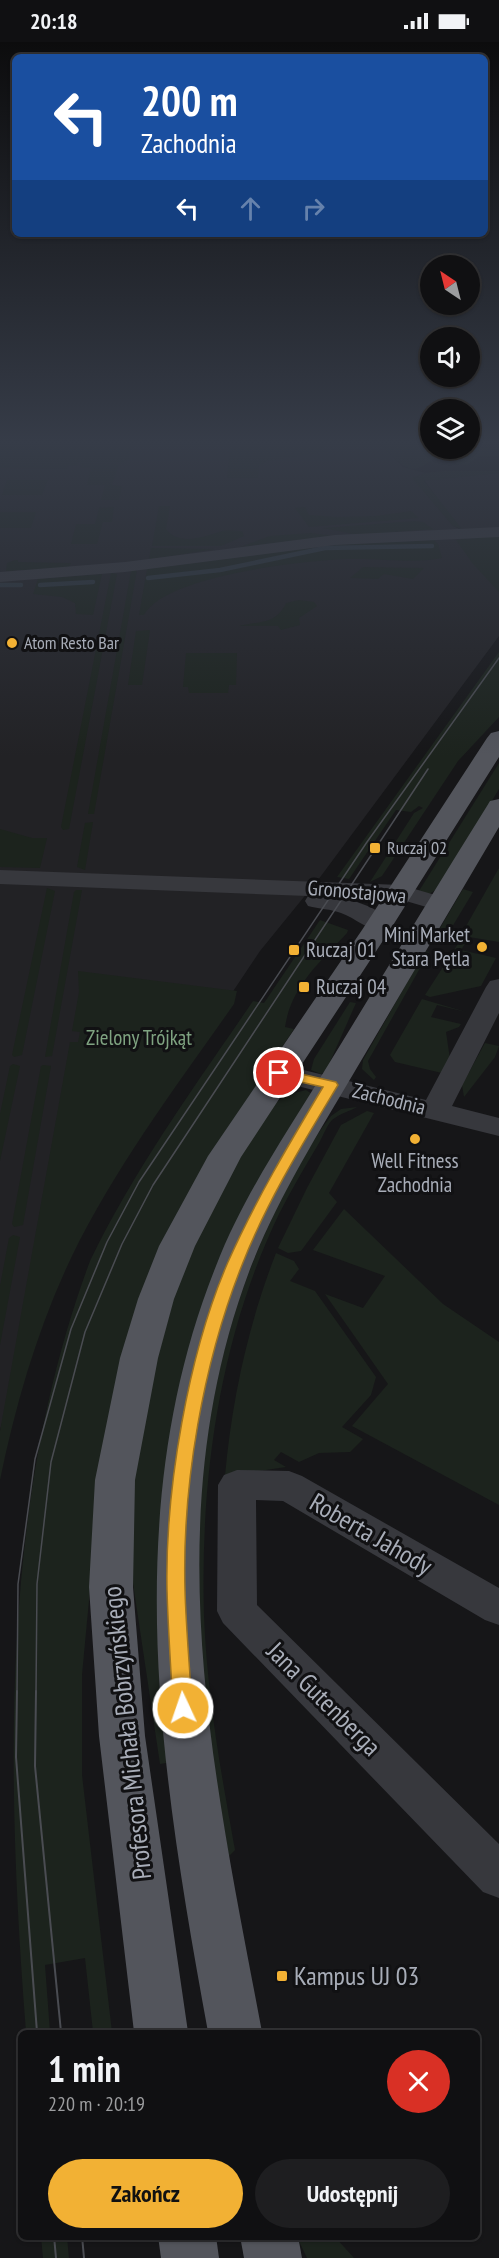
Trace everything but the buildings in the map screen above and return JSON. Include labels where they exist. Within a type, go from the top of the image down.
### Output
[{"type":"main road","name":"Profesora Michała Bobrzyńskiego","points":[[161,2030],[122,1736],[111,1587],[116,1480],[139,1358],[160,1288],[177,1246],[225,1155],[392,906],[499,738]]},
{"type":"main road","points":[[235,2030],[204,1852],[183,1708],[176,1588],[181,1490],[198,1385],[212,1326],[235,1264],[270,1188],[499,806]]},
{"type":"main road","points":[[188,2240],[190,2258]]},
{"type":"main road","points":[[270,2240],[273,2258]]},
{"type":"street","points":[[0,577],[125,567],[269,548]]},
{"type":"street","name":"Gronostajowa","points":[[0,877],[187,882],[392,906]]},
{"type":"street","name":"Gronostajowa","points":[[144,882],[311,899],[347,906],[440,904]]},
{"type":"street","points":[[435,1110],[499,987]]},
{"type":"street","name":"Zachodnia","points":[[279,1073],[499,1127]]},
{"type":"street","name":"Roberta Jahody","points":[[237,1485],[289,1486],[499,1608]]},
{"type":"street","name":"Jana Gutenberga","points":[[237,1485],[237,1611],[499,1876]]},
{"type":"shaded area","points":[[0,548],[499,548],[499,636],[321,876],[260,951],[52,1262],[0,1430]]},
{"type":"green space","points":[[151,548],[215,549],[149,559]]},
{"type":"green space","points":[[307,548],[439,548],[442,558],[421,561],[330,560],[239,572],[179,590],[157,601],[144,615],[139,615],[147,569]]},
{"type":"green space","points":[[462,548],[499,548],[499,592]]},
{"type":"green space","points":[[15,560],[18,562],[71,563],[69,568],[6,571],[7,563]]},
{"type":"green space","points":[[363,567],[424,568],[413,579],[384,574],[378,579],[350,578]]},
{"type":"green space","points":[[137,570],[94,814],[88,814],[131,571]]},
{"type":"green space","points":[[111,573],[117,574],[69,829],[63,830],[61,827]]},
{"type":"green space","points":[[102,574],[93,615],[76,614],[75,603],[62,597],[33,594],[38,579]]},
{"type":"green space","points":[[299,600],[314,602],[317,606],[299,618],[300,625],[281,630],[278,626],[239,626],[272,619],[286,603]]},
{"type":"green space","points":[[150,630],[142,685],[128,685],[136,631]]},
{"type":"green space","points":[[499,652],[499,717],[458,761],[382,876],[370,882],[414,813],[423,808],[419,806],[411,812],[396,810],[349,879],[337,877]]},
{"type":"green space","points":[[186,653],[237,653],[236,685],[229,685],[228,693],[189,693],[188,687],[183,687]]},
{"type":"green space","points":[[499,763],[499,789],[439,888],[429,894],[419,891]]},
{"type":"green space","points":[[93,822],[85,870],[77,867],[85,823]]},
{"type":"green space","points":[[0,829],[32,838],[47,838],[40,868],[0,867]]},
{"type":"green space","points":[[499,868],[499,942],[469,937],[461,950],[496,958],[481,986],[430,997],[425,995],[463,936],[461,935]]},
{"type":"green space","points":[[47,888],[55,891],[22,1055],[14,1057],[12,1055]]},
{"type":"green space","points":[[463,889],[473,892],[446,937],[436,935]]},
{"type":"green space","points":[[82,890],[52,1056],[45,1057],[74,892]]},
{"type":"green space","points":[[320,920],[348,930],[300,988],[288,1013],[285,1027],[294,1029],[203,1166],[102,1462],[82,1675],[82,1775],[112,2030],[93,2030],[85,1958],[45,1965],[50,2030],[26,2030],[15,1837],[14,1739],[17,1640],[25,1543],[39,1447],[61,1353],[90,1261],[126,1193],[167,1128],[253,1001],[264,1003]]},
{"type":"green space","points":[[425,951],[429,952],[368,1061],[376,1077],[374,1080],[362,1069],[363,1060]]},
{"type":"green space","name":"Zielony Trójkąt","points":[[78,971],[237,991],[234,1004],[169,1096],[108,1190],[72,1256],[38,1338],[29,1366],[0,1480],[0,1431],[70,1042],[78,1042],[80,1032],[72,1031],[79,992]]},
{"type":"green space","points":[[422,999],[466,1012],[437,1005],[431,1017],[461,1024],[446,1032],[450,1059],[442,1073],[395,1062],[390,1055]]},
{"type":"green space","points":[[350,1002],[356,1003],[326,1071],[321,1074],[311,1070],[314,1059]]},
{"type":"green space","points":[[485,1043],[499,1046],[495,1057],[464,1097],[462,1085]]},
{"type":"green space","points":[[13,1064],[20,1066],[0,1161],[0,1114],[10,1066]]},
{"type":"green space","points":[[43,1065],[51,1066],[23,1225],[14,1227],[12,1224]]},
{"type":"green space","points":[[306,1090],[312,1094],[215,1276],[171,1762],[160,1764],[131,1570],[132,1496],[141,1418],[182,1268],[226,1178],[273,1105],[286,1095]]},
{"type":"green space","points":[[357,1107],[330,1122],[279,1214],[258,1262],[241,1310],[218,1410],[210,1462],[206,1513],[204,1616],[211,1704],[235,1850],[229,1856],[208,1735],[201,1670],[198,1604],[198,1537],[203,1471],[212,1406],[227,1342],[246,1279],[272,1218],[306,1152],[331,1116],[341,1109]]},
{"type":"green space","points":[[367,1111],[374,1113],[329,1193],[337,1202],[301,1251],[288,1253],[278,1248],[341,1125]]},
{"type":"green space","points":[[344,1209],[443,1304],[499,1342],[499,1505],[352,1426],[388,1384],[325,1294],[363,1308],[385,1276],[313,1250]]},
{"type":"green space","points":[[13,1235],[20,1237],[0,1345],[0,1286],[9,1238]]},
{"type":"green space","points":[[276,1253],[294,1261],[299,1269],[290,1281],[315,1291],[376,1377],[371,1395],[342,1427],[363,1439],[350,1452],[319,1453],[299,1462],[281,1452],[274,1460],[286,1467],[225,1476],[232,1419],[249,1335]]},
{"type":"green space","points":[[41,2240],[67,2240],[69,2258],[43,2258]]},
{"type":"green space","points":[[298,2240],[338,2240],[354,2258],[307,2258]]},
{"type":"waterway","points":[[148,578],[220,570],[323,548]]},
{"type":"waterway","points":[[40,585],[93,582]]},
{"type":"waterway","points":[[0,585],[21,585]]},
{"type":"tram line","points":[[17,1693],[18,1584],[35,1459],[71,1329],[107,1242],[139,1182],[367,842],[499,658]]},
{"type":"tram line","points":[[36,1693],[37,1584],[51,1462],[85,1332],[122,1244],[153,1185],[428,769]]},
{"type":"tram line","points":[[17,1691],[16,1757],[37,2030]]},
{"type":"tram line","points":[[36,1691],[35,1766],[61,2030]]},
{"type":"tram line","points":[[54,2240],[56,2258]]},
{"type":"tram line","points":[[82,2240],[84,2258]]},
{"type":"place","name":"Atom Resto Bar","points":[[12,643]]},
{"type":"place","name":"Ruczaj 02","points":[[375,848]]},
{"type":"place","name":"Mini Market Stara Pętla","points":[[482,947]]},
{"type":"place","name":"Ruczaj 01","points":[[294,950]]},
{"type":"place","name":"Ruczaj 04","points":[[304,987]]},
{"type":"place","name":"Well Fitness Zachodnia","points":[[415,1139]]},
{"type":"place","name":"Kampus UJ 03","points":[[282,1976]]},
{"type":"route","points":[[183,1708],[176,1588],[181,1490],[198,1385],[212,1326],[235,1264],[270,1188],[331,1085],[279,1073]]}]
